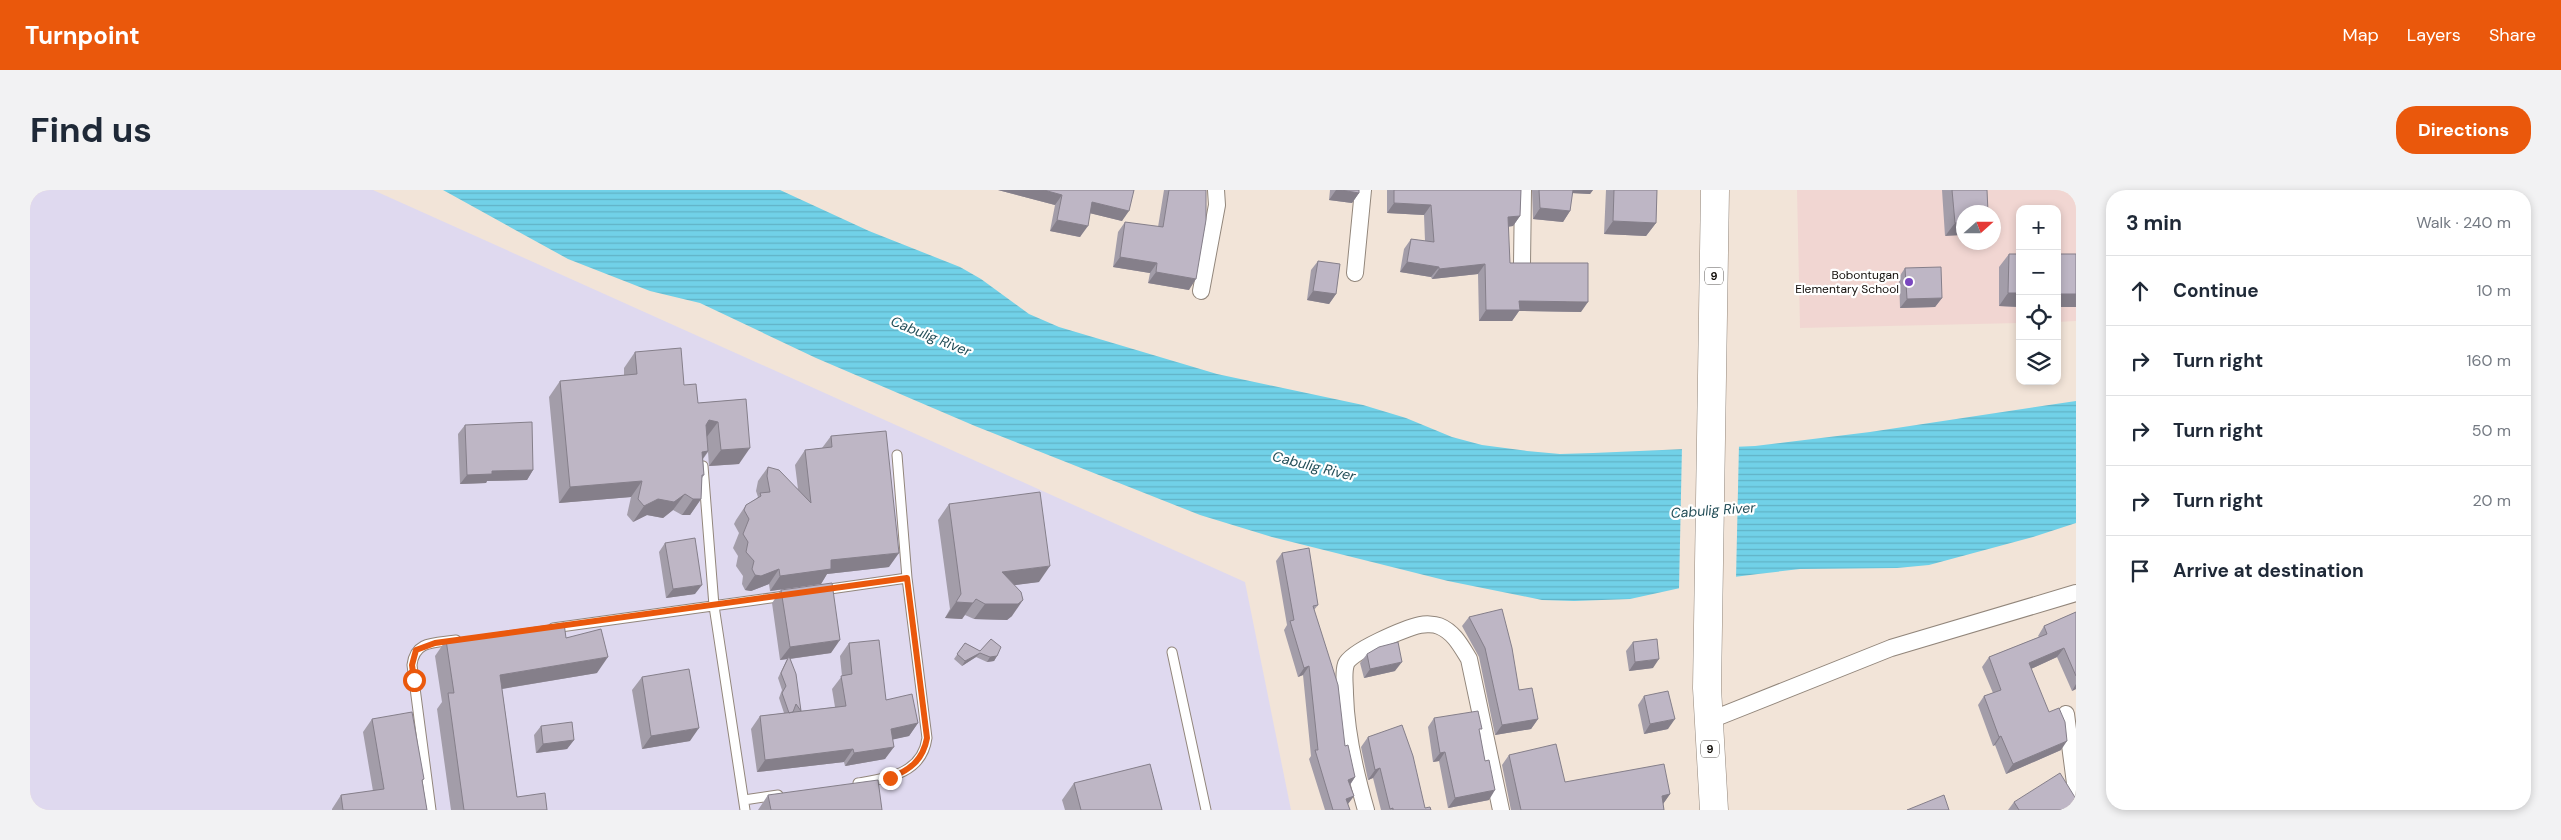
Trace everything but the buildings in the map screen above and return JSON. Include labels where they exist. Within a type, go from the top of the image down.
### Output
[{"type":"highway","name":"9","points":[[1714,810],[1707,688],[1715,190]]},
{"type":"street","points":[[1201,291],[1217,205],[1216,190]]},
{"type":"street","points":[[1355,273],[1363,190]]},
{"type":"street","points":[[1522,264],[1523,190]]},
{"type":"street","points":[[1708,721],[1891,648],[2076,593]]},
{"type":"street","points":[[1366,810],[1355,773],[1346,723],[1345,672],[1347,662],[1358,652],[1421,625],[1437,625],[1458,640],[1469,659],[1501,810]]},
{"type":"street","points":[[2066,714],[2076,791]]},
{"type":"lane","points":[[702,451],[714,606],[745,810]]},
{"type":"lane","points":[[851,784],[890,778],[904,772],[919,761],[925,749],[927,738],[907,578],[897,455]]},
{"type":"lane","points":[[811,592],[907,578]]},
{"type":"lane","points":[[541,629],[791,595]]},
{"type":"lane","points":[[431,810],[412,665],[414,655],[421,647],[464,639]]},
{"type":"lane","points":[[1172,652],[1206,810]]},
{"type":"lane","points":[[744,800],[792,792]]},
{"type":"shaded area","points":[[47,190],[373,190],[1245,582],[1291,810],[30,810],[30,192]]},
{"type":"shaded area","name":"Bobontugan Elementary School","points":[[1797,190],[2076,190],[2076,321],[2061,322],[2061,205],[2016,205],[2016,323],[1800,328]]},
{"type":"water","name":"Cabulig River","points":[[443,190],[780,190],[869,231],[960,267],[981,279],[1029,314],[1059,327],[1217,374],[1363,405],[1406,418],[1452,437],[1482,445],[1527,451],[1560,454],[1755,446],[1870,432],[2076,401],[2076,523],[2033,537],[1929,565],[1897,568],[1800,569],[1726,578],[1630,599],[1542,600],[1448,581],[1272,537],[1200,515],[975,426],[816,358],[700,303],[650,291],[568,259]]},
{"type":"pier","points":[[1739,444],[1736,579],[1679,590],[1682,446]]},
{"type":"place","name":"Bobontugan Elementary School","points":[[1909,282]]},
{"type":"route","points":[[414,680],[412,665],[416,650],[435,643],[907,578],[927,738],[925,749],[919,761],[904,772],[890,778]]}]
